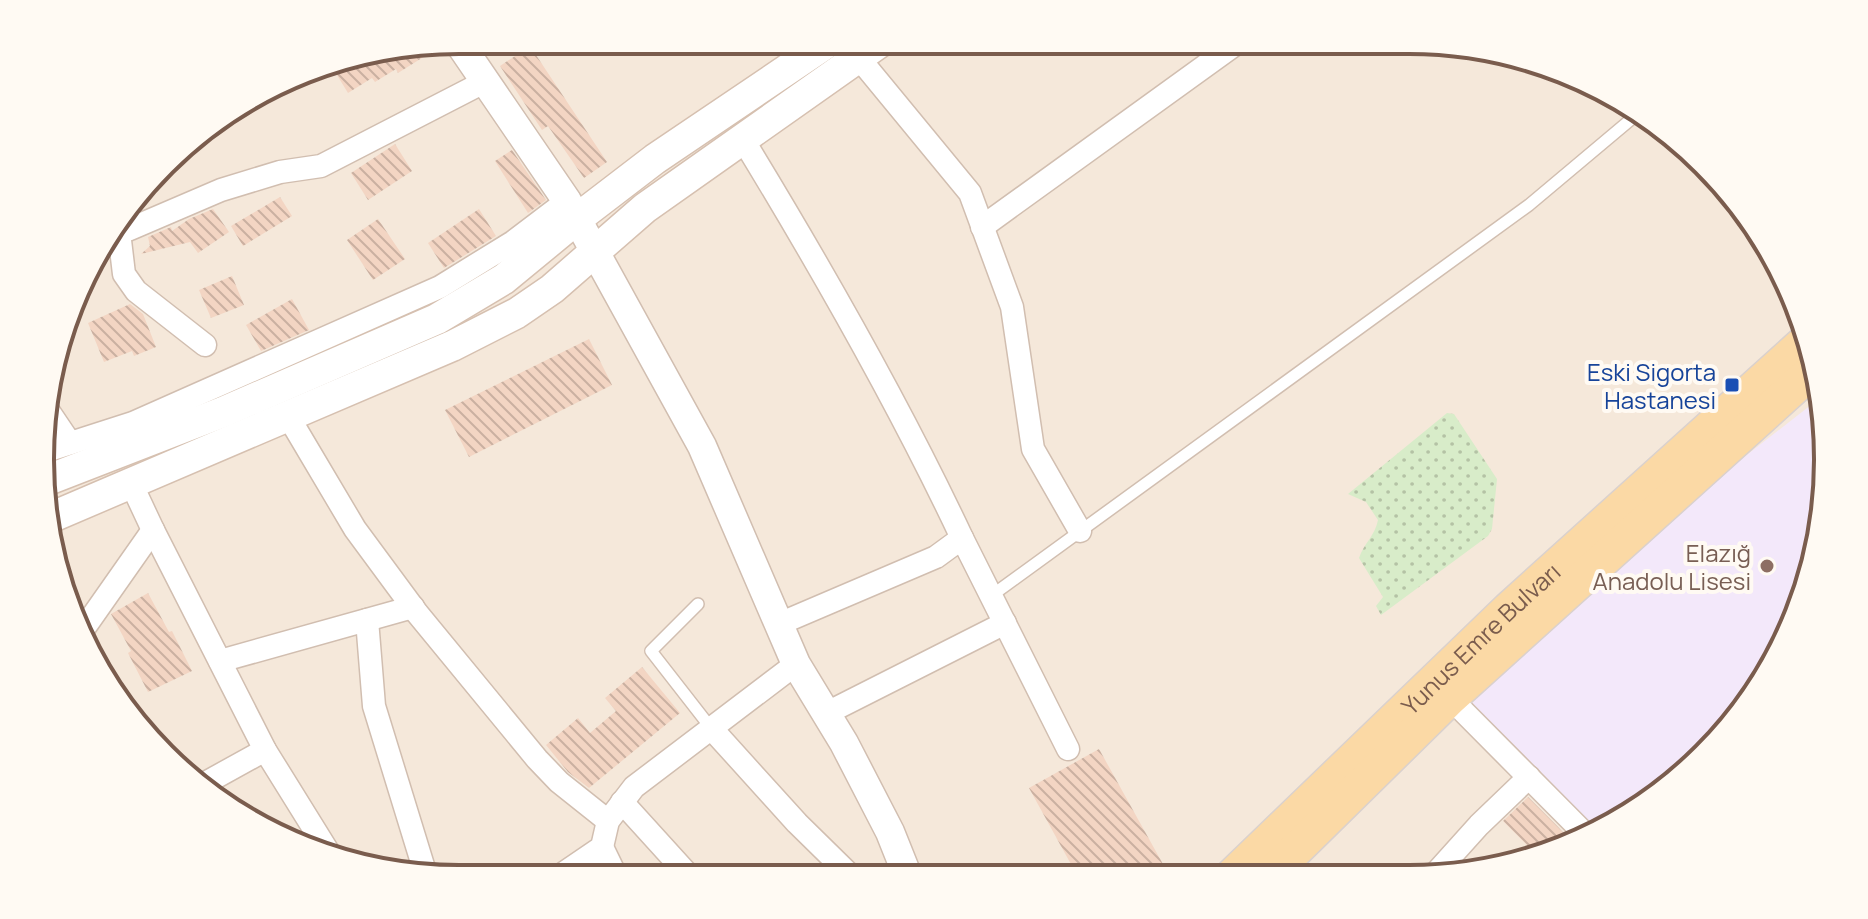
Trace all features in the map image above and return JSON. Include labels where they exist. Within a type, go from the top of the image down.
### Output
[{"type":"main road","points":[[55,477],[223,412],[437,319],[504,279],[573,209],[655,159],[810,54]]},
{"type":"main road","points":[[57,515],[486,331],[552,289],[645,208],[862,54]]},
{"type":"main road","name":"Yunus Emre Bulvarı","points":[[1243,865],[1509,609],[1798,348]]},
{"type":"main road","name":"Yunus Emre Bulvarı","points":[[1280,865],[1450,698],[1805,377]]},
{"type":"street","points":[[467,54],[573,209],[702,446],[796,664],[827,713],[890,832],[903,865]]},
{"type":"street","points":[[982,227],[1222,54]]},
{"type":"street","points":[[858,57],[970,193],[1012,307],[1033,449],[1080,531]]},
{"type":"street","points":[[126,228],[221,190],[280,172],[321,166],[486,81]]},
{"type":"street","points":[[742,138],[831,285],[919,447],[1068,749]]},
{"type":"street","points":[[54,448],[133,423],[440,287],[573,209]]},
{"type":"street","points":[[117,242],[124,274],[136,291],[205,345]]},
{"type":"street","points":[[288,416],[355,529],[413,607],[537,759],[559,782],[608,821]]},
{"type":"street","points":[[56,422],[70,443]]},
{"type":"street","points":[[131,483],[265,750],[321,840]]},
{"type":"street","points":[[88,622],[153,530]]},
{"type":"street","points":[[779,624],[936,557],[962,538]]},
{"type":"street","points":[[220,661],[413,607]]},
{"type":"street","points":[[367,620],[374,706],[422,863]]},
{"type":"street","points":[[827,713],[1005,623]]},
{"type":"street","points":[[611,865],[602,847],[608,821],[634,787],[796,664]]},
{"type":"street","points":[[1450,698],[1579,827]]},
{"type":"street","points":[[711,728],[840,865]]},
{"type":"street","points":[[211,780],[265,750]]},
{"type":"street","points":[[1445,863],[1529,777]]},
{"type":"street","points":[[622,802],[679,865]]},
{"type":"street","points":[[576,865],[602,847]]},
{"type":"lane","points":[[991,596],[1529,205],[1630,120]]},
{"type":"lane","points":[[698,604],[651,651],[711,728]]},
{"type":"shaded area","points":[[1408,54],[1488,62],[1564,85],[1634,122],[1695,173],[1746,234],[1783,304],[1806,380],[1814,460],[1806,539],[1783,615],[1760,662],[1730,706],[1695,746],[1655,781],[1611,811],[1564,834],[1513,851],[1461,862],[1408,865],[460,865],[380,857],[304,834],[234,797],[192,764],[155,727],[108,662],[85,615],[62,539],[54,460],[57,407],[76,329],[108,257],[155,192],[192,155],[234,122],[304,85],[380,62],[433,55]]},
{"type":"shaded area","points":[[1811,405],[1814,460],[1806,539],[1783,615],[1760,662],[1713,727],[1676,764],[1634,797],[1587,824],[1467,700],[1675,511]]},
{"type":"green space","points":[[1447,413],[1454,414],[1497,479],[1492,529],[1488,536],[1381,615],[1376,606],[1383,597],[1359,558],[1378,520],[1366,502],[1348,494]]},
{"type":"building","points":[[518,54],[535,54],[607,162],[584,178],[548,126],[542,130],[500,66]]},
{"type":"building","points":[[426,56],[398,73],[396,69],[375,82],[372,78],[348,93],[336,74],[380,62]]},
{"type":"building","points":[[395,144],[412,171],[368,200],[351,173]]},
{"type":"building","points":[[512,150],[546,200],[528,213],[495,161]]},
{"type":"building","points":[[280,197],[292,216],[243,246],[231,226]]},
{"type":"building","points":[[213,209],[229,232],[198,253],[190,242],[141,254],[150,246],[148,237],[171,227],[172,231],[189,219]]},
{"type":"building","points":[[479,209],[496,236],[444,268],[428,243]]},
{"type":"building","points":[[378,219],[405,259],[373,280],[347,240]]},
{"type":"building","points":[[232,276],[244,305],[211,318],[199,290]]},
{"type":"building","points":[[292,299],[309,330],[261,351],[246,325]]},
{"type":"building","points":[[130,304],[143,314],[156,347],[134,356],[132,351],[104,362],[88,323]]},
{"type":"building","points":[[589,339],[612,385],[469,457],[445,410]]},
{"type":"building","points":[[148,593],[192,671],[148,692],[111,614]]},
{"type":"building","points":[[642,667],[680,713],[589,788],[568,772],[546,745],[578,718],[590,733],[616,711],[605,698]]},
{"type":"building","points":[[1099,749],[1163,865],[1071,865],[1029,788]]},
{"type":"building","points":[[1528,797],[1564,834],[1528,846],[1503,821]]},
{"type":"place","name":"Eski Sigorta Hastanesi","points":[[1732,385]]},
{"type":"place","name":"Elazığ Anadolu Lisesi","points":[[1767,566]]}]
